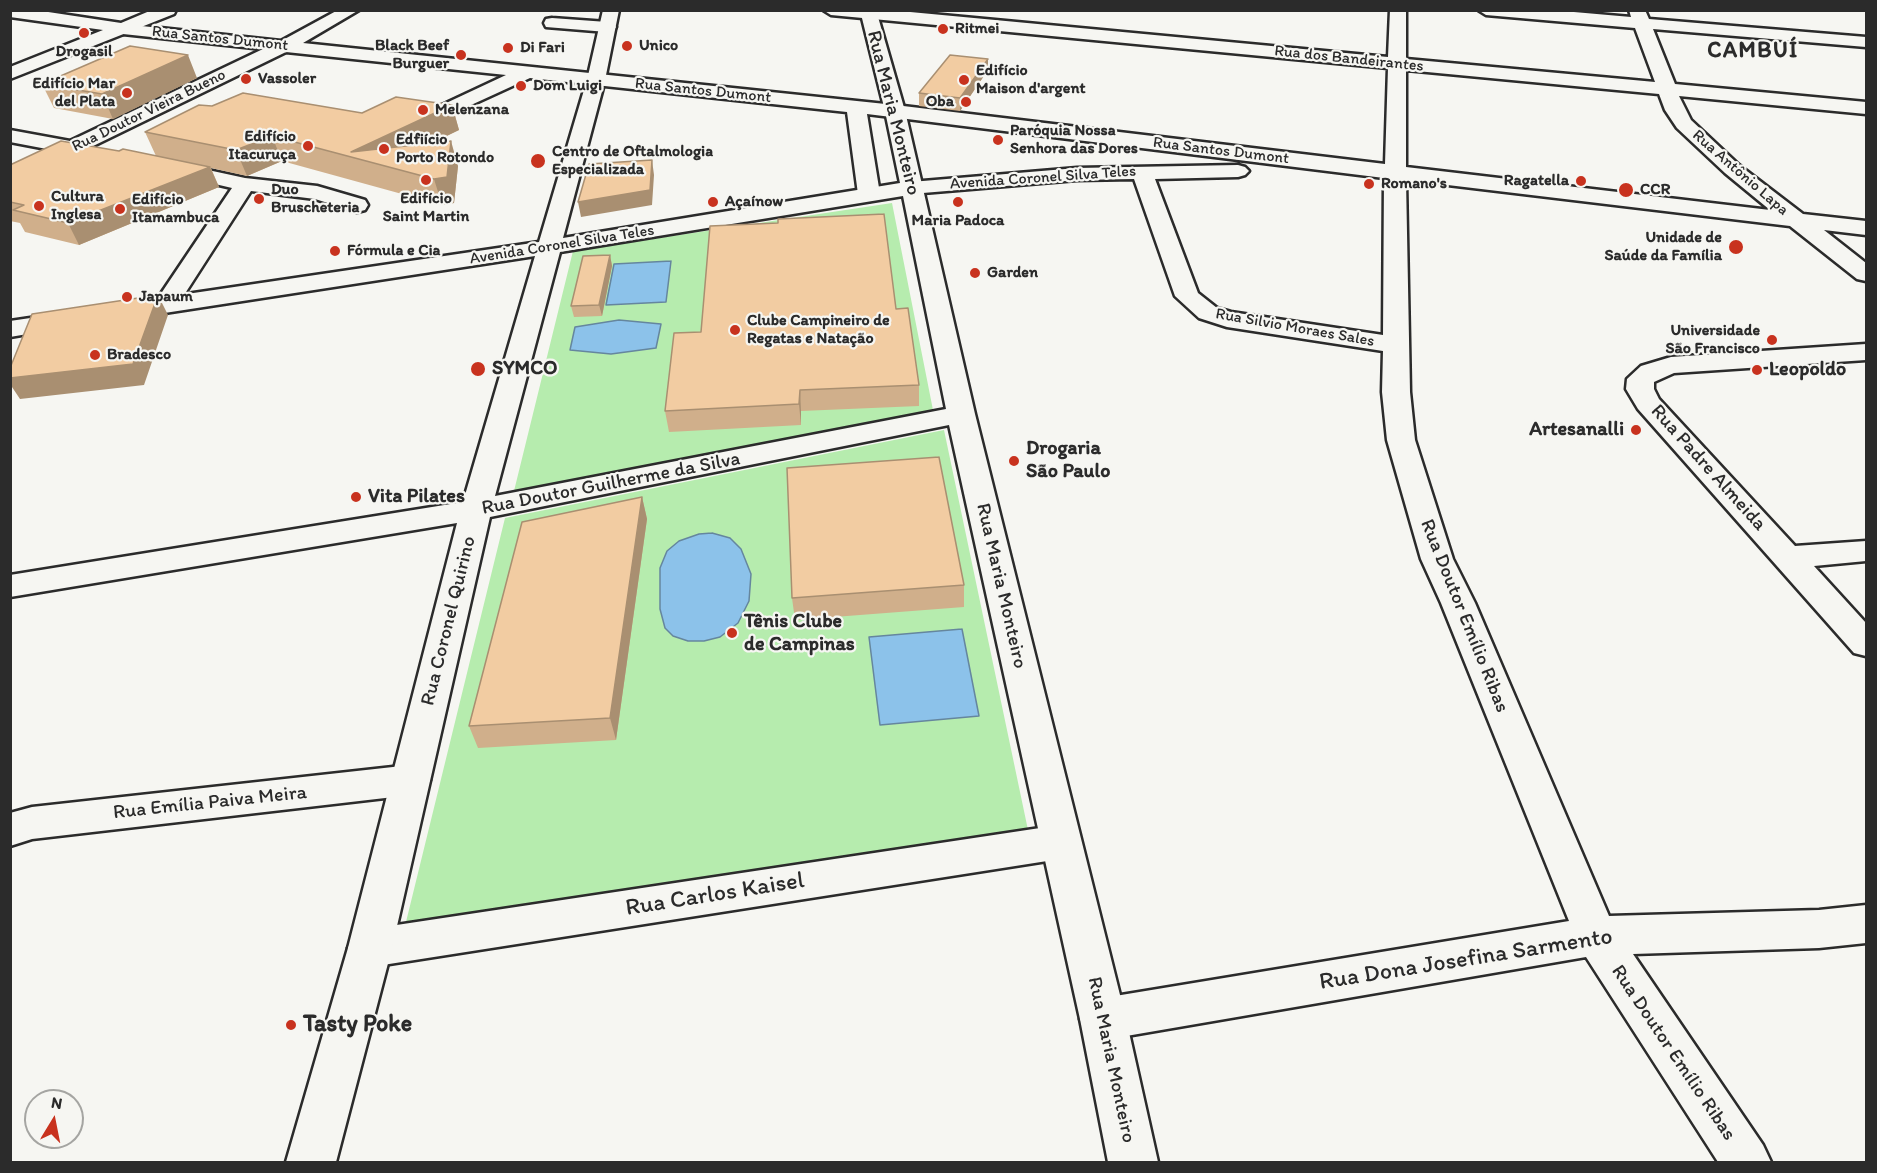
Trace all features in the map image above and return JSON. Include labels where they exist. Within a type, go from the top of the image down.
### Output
[{"type":"street","points":[[10,75],[168,10]]},
{"type":"street","name":"Rua Doutor Vieira Bueno","points":[[10,178],[286,45],[351,10]]},
{"type":"street","name":"Rua dos Bandeirantes","points":[[831,10],[1063,26],[1396,64],[1866,108]]},
{"type":"street","name":"Rua Doutor Emílio Ribas","points":[[1398,10],[1395,172],[1396,392],[1401,440],[1426,528],[1596,936],[1746,1162]]},
{"type":"street","points":[[1486,10],[1640,17],[1866,42]]},
{"type":"street","name":"Rua Maria Monteiro","points":[[868,12],[895,111],[961,414],[1103,1019],[1132,1162]]},
{"type":"street","name":"Rua Santos Dumont","points":[[12,13],[123,29],[895,111],[1215,160]]},
{"type":"street","name":"Rua Antônio Lapa","points":[[1640,17],[1675,110],[1699,140],[1795,220],[1866,274]]},
{"type":"street","points":[[552,22],[609,19]]},
{"type":"street","name":"Rua Coronel Quirino","points":[[311,1162],[370,948],[476,510],[596,80],[609,19]]},
{"type":"street","points":[[434,116],[528,72]]},
{"type":"street","points":[[856,107],[869,194]]},
{"type":"street","points":[[10,136],[108,155]]},
{"type":"street","name":"Avenida Coronel Silva Teles","points":[[10,329],[550,247],[911,188],[1077,174],[1142,172],[1215,160],[1395,172],[1862,227]]},
{"type":"street","points":[[154,164],[245,184],[316,193],[357,205]]},
{"type":"street","name":"Rua Silvio Moraes Sales","points":[[1142,172],[1187,296],[1208,313],[1227,319],[1397,345]]},
{"type":"street","points":[[166,304],[245,184]]},
{"type":"street","name":"Rua Padre Almeida","points":[[1866,352],[1671,365],[1650,372],[1641,380],[1640,389],[1648,403],[1866,644]]},
{"type":"street","name":"Rua Doutor Guilherme da Silva","points":[[10,586],[476,510],[961,414]]},
{"type":"street","points":[[1788,557],[1866,551]]},
{"type":"street","name":"Rua Emília Paiva Meira","points":[[10,830],[32,823],[411,780]]},
{"type":"street","name":"Rua Carlos Kaisel","points":[[370,948],[1060,842]]},
{"type":"street","name":"Rua Dona Josefina Sarmento","points":[[1103,1019],[1596,936],[1819,929],[1866,924]]},
{"type":"green space","name":"Clube Campineiro de Regatas e Natação","points":[[892,203],[933,410],[514,491],[573,251]]},
{"type":"green space","name":"Tênis Clube de Campinas","points":[[944,430],[1028,830],[405,926],[505,518]]},
{"type":"water","points":[[671,261],[666,302],[606,305],[614,264]]},
{"type":"water","points":[[619,320],[661,324],[656,348],[611,354],[570,350],[575,327]]},
{"type":"water","points":[[712,533],[730,538],[741,549],[751,574],[749,601],[738,623],[720,637],[704,641],[688,641],[673,636],[665,628],[660,609],[660,568],[667,551],[679,541],[699,534]]},
{"type":"water","points":[[962,629],[979,716],[880,725],[869,637]]},
{"type":"building","points":[[130,46],[188,55],[102,94],[42,84]]},
{"type":"building","points":[[950,55],[988,59],[960,98],[919,93]]},
{"type":"building","points":[[243,93],[362,113],[396,97],[452,105],[351,152],[451,141],[447,177],[434,179],[272,136],[236,150],[145,132],[199,105],[212,106]]},
{"type":"building","points":[[61,141],[119,151],[123,149],[210,167],[68,223],[13,210],[24,205],[10,202],[10,165]]},
{"type":"building","points":[[652,160],[650,190],[578,202],[589,164]]},
{"type":"building","points":[[884,214],[896,309],[908,308],[919,385],[800,390],[799,404],[665,411],[674,333],[701,332],[710,226],[778,223],[778,219]]},
{"type":"building","points":[[610,255],[599,305],[571,306],[583,256]]},
{"type":"building","points":[[158,295],[133,364],[10,378],[10,368],[32,314]]},
{"type":"building","points":[[939,457],[964,585],[792,598],[787,468]]},
{"type":"building","points":[[642,497],[610,718],[469,726],[522,522]]},
{"type":"place","name":"Ritmei","points":[[943,29]]},
{"type":"place","name":"Drogasil","points":[[84,33]]},
{"type":"place","name":"Unico","points":[[627,46]]},
{"type":"place","name":"Di Fari","points":[[508,48]]},
{"type":"place","name":"Black Beef Burguer","points":[[461,55]]},
{"type":"place","name":"Vassoler","points":[[246,79]]},
{"type":"place","name":"Edifício Maison d'argent","points":[[964,80]]},
{"type":"place","name":"Dom Luigi","points":[[521,86]]},
{"type":"place","name":"Edifício Mar del Plata","points":[[127,93]]},
{"type":"place","name":"Oba","points":[[966,102]]},
{"type":"place","name":"Melenzana","points":[[423,110]]},
{"type":"place","name":"Paróquia Nossa Senhora das Dores","points":[[998,140]]},
{"type":"place","name":"Edifício Itacuruça","points":[[308,146]]},
{"type":"place","name":"Edfiício Porto Rotondo","points":[[384,149]]},
{"type":"place","name":"Centro de Oftalmologia Especializada","points":[[538,161]]},
{"type":"place","name":"Edifício Saint Martin","points":[[426,180]]},
{"type":"place","name":"Ragatella","points":[[1581,181]]},
{"type":"place","name":"Romano's","points":[[1369,184]]},
{"type":"place","name":"CCR","points":[[1626,190]]},
{"type":"place","name":"Duo Bruscheteria","points":[[259,199]]},
{"type":"place","name":"Açaínow","points":[[713,202]]},
{"type":"place","name":"Maria Padoca","points":[[958,202]]},
{"type":"place","name":"Cultura Inglesa","points":[[39,206]]},
{"type":"place","name":"Edifício Itamambuca","points":[[120,209]]},
{"type":"place","name":"Unidade de Saúde da Família","points":[[1736,247]]},
{"type":"place","name":"Fórmula e Cia","points":[[335,251]]},
{"type":"place","name":"Garden","points":[[975,273]]},
{"type":"place","name":"Japaum","points":[[127,297]]},
{"type":"place","name":"Clube Campineiro de Regatas e Natação","points":[[735,330]]},
{"type":"place","name":"Universidade São Francisco","points":[[1772,340]]},
{"type":"place","name":"Bradesco","points":[[95,355]]},
{"type":"place","name":"SYMCO","points":[[478,369]]},
{"type":"place","name":"Leopoldo","points":[[1757,370]]},
{"type":"place","name":"Artesanalli","points":[[1636,430]]},
{"type":"place","name":"Drogaria São Paulo","points":[[1014,461]]},
{"type":"place","name":"Vita Pilates","points":[[356,497]]},
{"type":"place","name":"Tênis Clube de Campinas","points":[[732,633]]},
{"type":"place","name":"Tasty Poke","points":[[291,1025]]},
{"type":"district","name":"CAMBUÍ","points":[[1753,51]]}]
